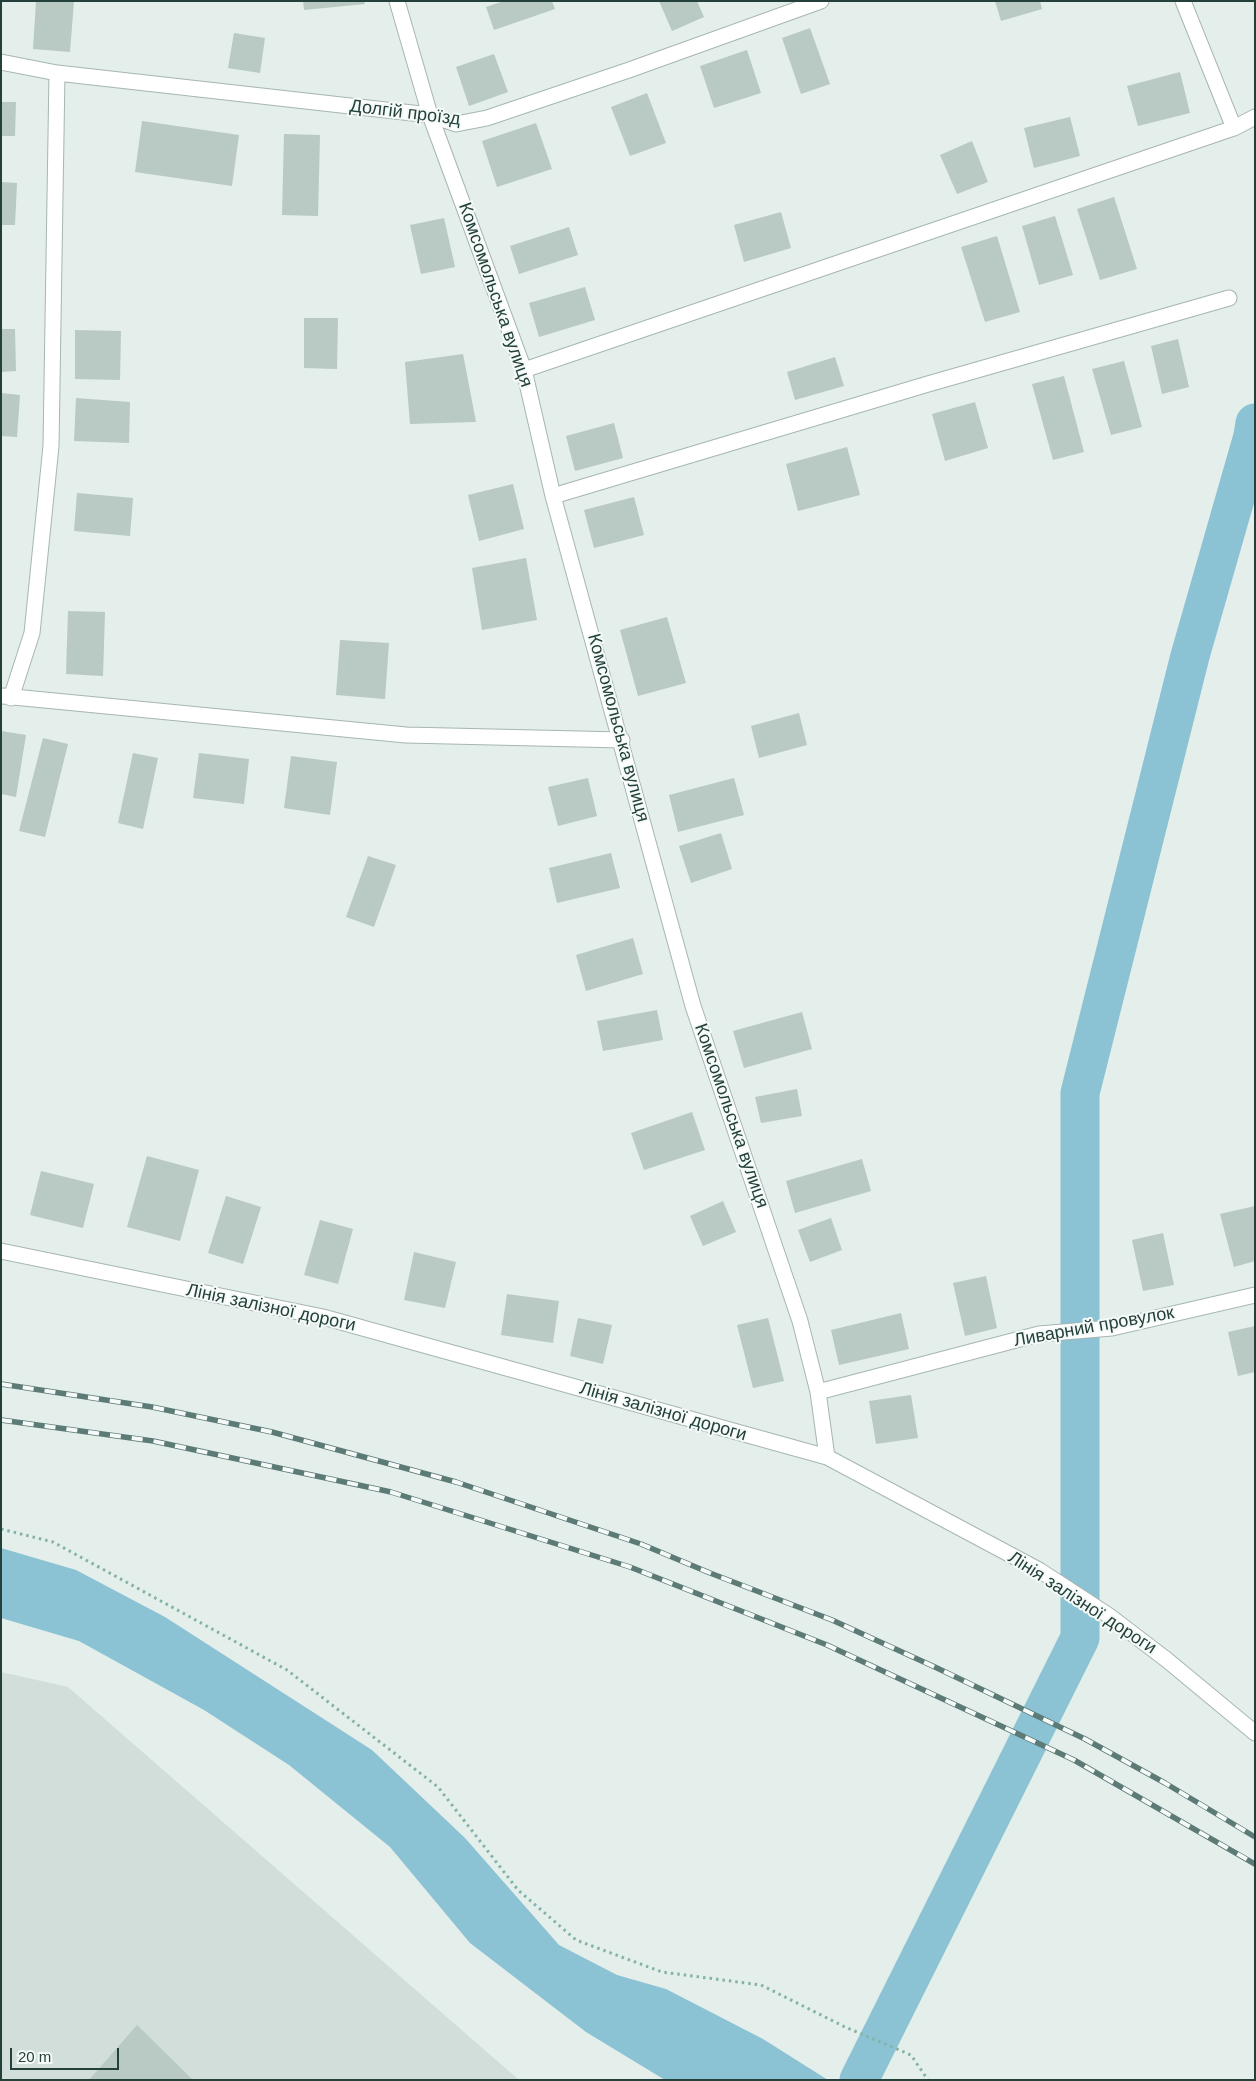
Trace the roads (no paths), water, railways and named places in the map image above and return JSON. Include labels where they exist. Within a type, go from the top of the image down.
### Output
[{"type":"street","name":"Комсомольська вулиця","points":[[397,1],[430,115],[524,370],[553,496],[622,740],[693,1006],[800,1321],[818,1392],[827,1457]]},
{"type":"street","name":"Долгій проїзд","points":[[1,62],[57,73],[430,115],[456,124],[486,118],[629,70],[821,1]]},
{"type":"street","points":[[1183,1],[1234,128]]},
{"type":"street","points":[[57,73],[51,446],[32,633],[6,697],[406,735],[622,740]]},
{"type":"street","points":[[524,370],[1234,128],[1255,117]]},
{"type":"street","points":[[553,496],[914,388],[1228,298]]},
{"type":"street","name":"Лінія залізної дороги","points":[[1,1251],[323,1317],[827,1457],[1039,1570],[1108,1615],[1167,1660],[1255,1733]]},
{"type":"street","name":"Ливарний провулок","points":[[818,1392],[1039,1334],[1112,1328],[1255,1295]]},
{"type":"water","points":[[1,1548],[76,1570],[165,1617],[372,1750],[465,1838],[559,1945],[617,1975],[666,1989],[763,2039],[828,2080],[665,2080],[586,2032],[470,1943],[390,1847],[289,1765],[204,1710],[79,1641],[1,1618]]},
{"type":"waterway","points":[[859,2080],[1080,1638],[1080,1093],[1190,656],[1253,436],[1255,423]]},
{"type":"railway","points":[[1,1384],[152,1407],[272,1432],[456,1482],[641,1544],[832,1620],[937,1668],[1085,1739],[1165,1783],[1255,1837]]},
{"type":"railway","points":[[1,1420],[153,1441],[391,1492],[630,1567],[827,1645],[1074,1760],[1255,1864]]}]
